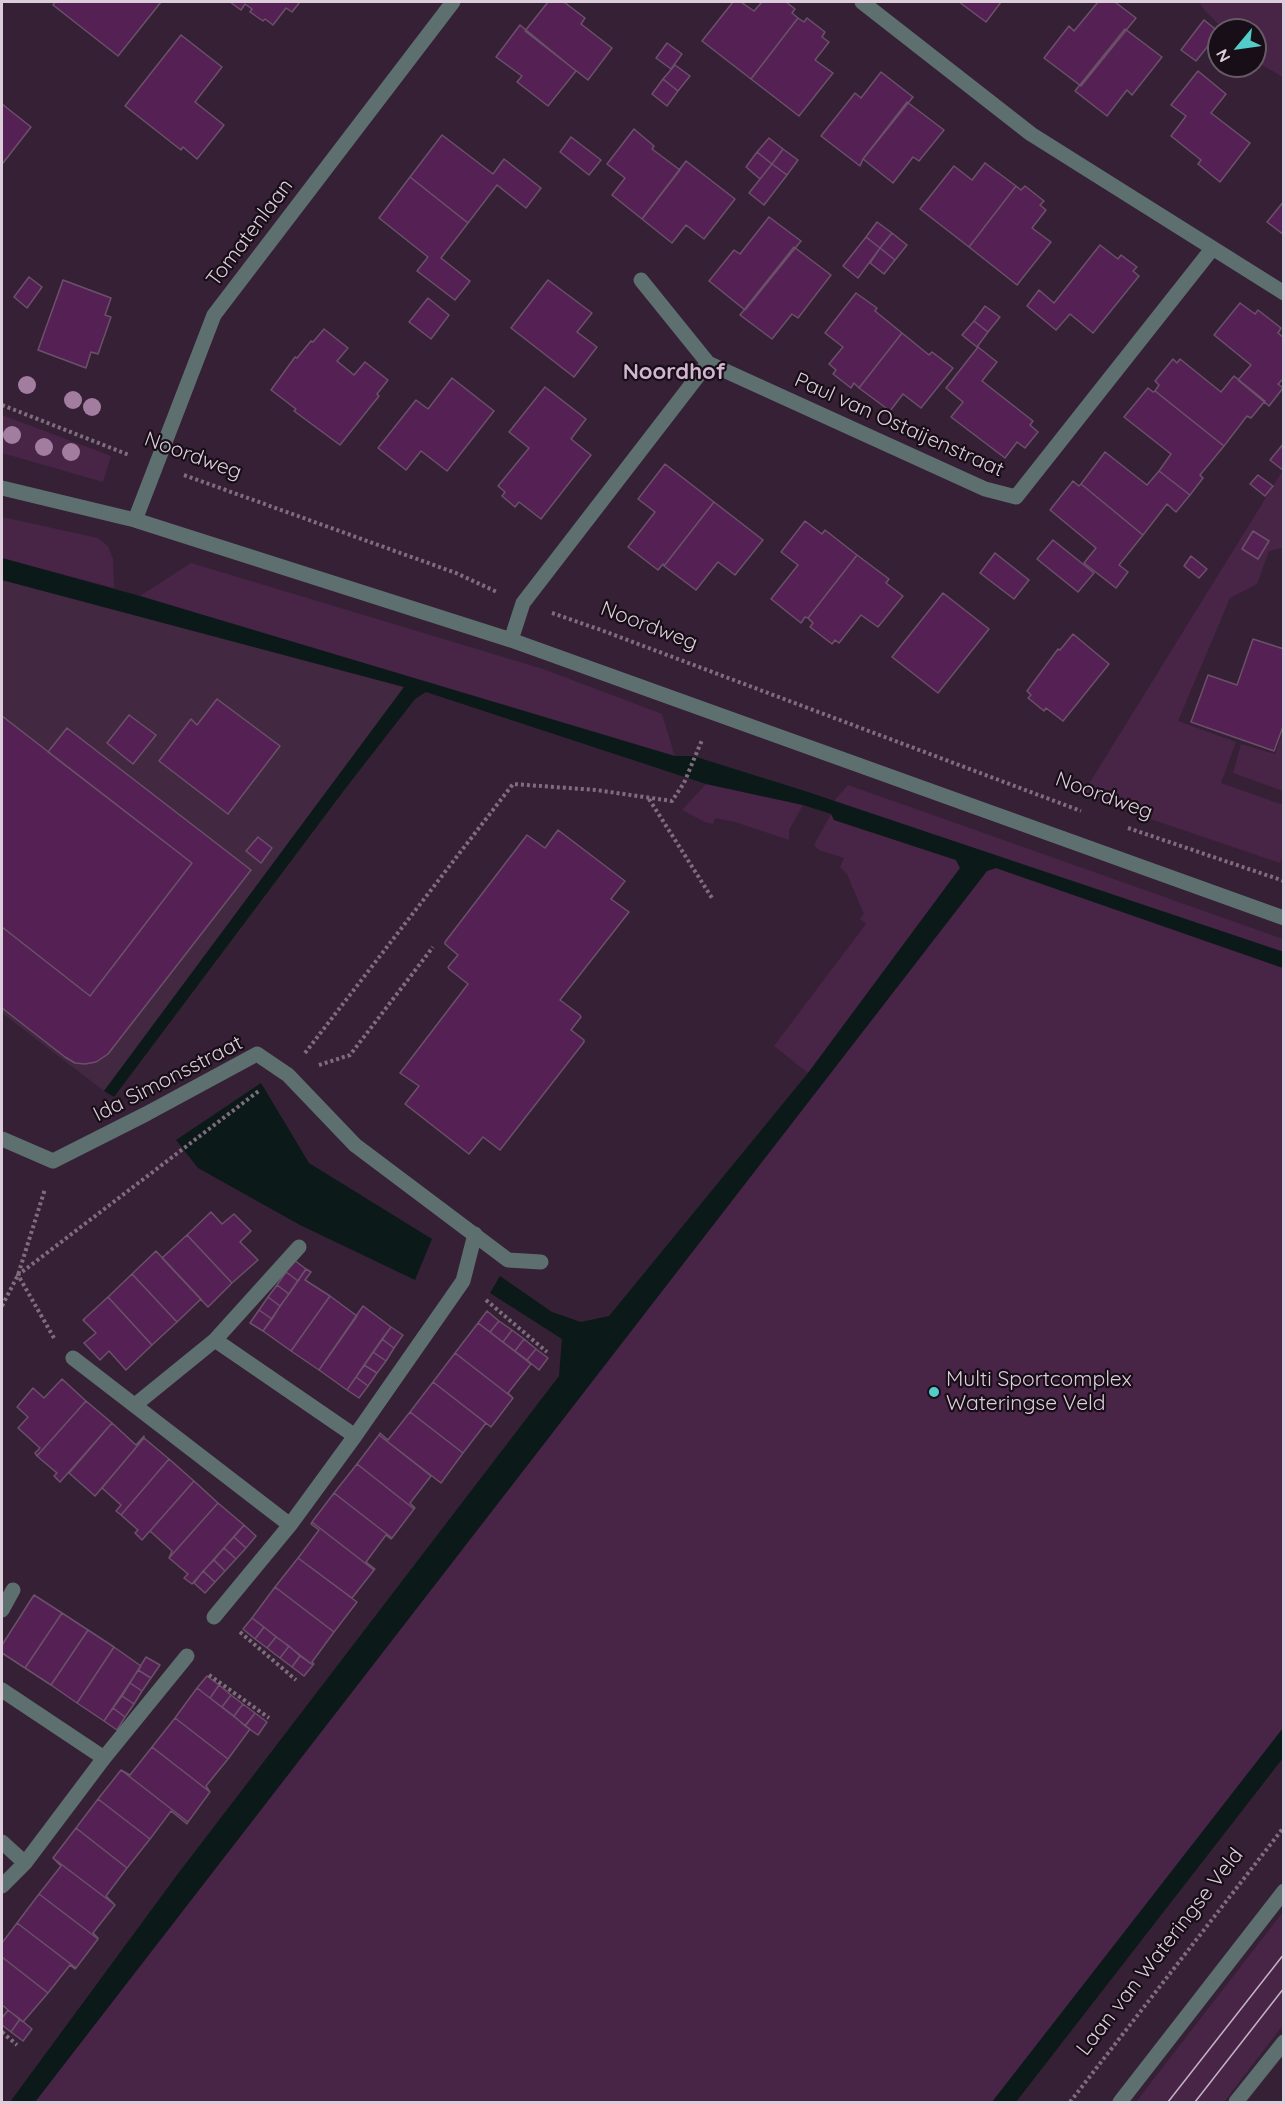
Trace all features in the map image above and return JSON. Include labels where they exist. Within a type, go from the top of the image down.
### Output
[{"type":"street","name":"Tomatenlaan","points":[[135,520],[214,315],[453,2]]},
{"type":"street","points":[[862,2],[1031,134],[1284,293]]},
{"type":"street","name":"Paul van Ostaijenstraat","points":[[641,280],[708,363],[985,489],[1017,497],[1212,249]]},
{"type":"street","points":[[511,640],[523,603],[708,363]]},
{"type":"street","points":[[2,488],[135,520],[511,640],[1284,918]]},
{"type":"street","name":"Ida Simonsstraat","points":[[53,1161],[257,1054],[288,1075],[355,1145],[508,1260],[541,1262]]},
{"type":"street","points":[[2,1139],[53,1161]]},
{"type":"street","points":[[216,1615],[290,1525],[356,1436],[463,1281],[475,1234]]},
{"type":"street","points":[[135,1405],[215,1340],[299,1247]]},
{"type":"street","points":[[215,1340],[356,1436]]},
{"type":"street","points":[[73,1358],[290,1525]]},
{"type":"street","points":[[2,1610],[13,1590]]},
{"type":"street","points":[[2,1886],[25,1863],[104,1758],[186,1657]]},
{"type":"street","points":[[2,1690],[104,1758]]},
{"type":"street","points":[[2,1842],[25,1863]]},
{"type":"street","points":[[1120,2103],[1284,1891]]},
{"type":"street","points":[[1236,2103],[1284,2042]]},
{"type":"path","name":"Noordweg","points":[[2,405],[155,465],[456,573],[523,603],[602,630],[1087,813]]},
{"type":"path","points":[[288,1075],[513,784],[596,790],[672,801],[684,783],[699,750]]},
{"type":"path","points":[[649,799],[712,898]]},
{"type":"path","name":"Noordweg","points":[[1121,825],[1284,881]]},
{"type":"path","points":[[288,1075],[350,1054],[433,946]]},
{"type":"path","points":[[18,1275],[269,1083]]},
{"type":"path","points":[[2,1306],[18,1275],[53,1161]]},
{"type":"path","points":[[18,1275],[54,1339],[73,1358]]},
{"type":"path","points":[[463,1281],[547,1352]]},
{"type":"path","points":[[216,1615],[296,1680]]},
{"type":"path","points":[[186,1657],[269,1718]]},
{"type":"path","name":"Laan van Wateringse Veld","points":[[1070,2103],[1284,1827]]},
{"type":"path","points":[[2,2032],[17,2045]]},
{"type":"shaded area","points":[[1199,2],[1283,2],[1283,77],[1267,68],[1267,18],[1212,18]]},
{"type":"shaded area","points":[[2,415],[111,456],[103,482],[2,453]]},
{"type":"shaded area","points":[[1283,470],[1283,548],[1269,551],[1257,584],[1230,598],[1178,721],[1236,742],[1221,783],[1283,805],[1283,855],[1280,863],[1121,809],[1084,792]]},
{"type":"shaded area","points":[[2,517],[98,538],[108,546],[113,559],[114,588],[2,558]]},
{"type":"shaded area","points":[[2,558],[140,596],[675,756],[693,756],[808,792],[1284,952],[1283,968],[996,868],[987,871],[35,2102],[10,2102],[177,1875],[559,1376],[562,1339],[490,1293],[500,1276],[552,1312],[581,1322],[609,1316],[808,1073],[960,868],[956,860],[834,820],[831,814],[803,805],[706,784],[426,692],[415,699],[345,789],[114,1097],[104,1091],[404,687],[2,580]]},
{"type":"shaded area","points":[[191,563],[543,669],[662,714],[675,757],[140,596]]},
{"type":"shaded area","points":[[2,580],[404,687],[104,1091],[2,1013]]},
{"type":"shaded area","points":[[1283,732],[1283,791],[1233,773],[1241,744],[1275,754]]},
{"type":"shaded area","points":[[706,784],[803,805],[789,830],[789,840],[735,822],[715,818],[713,824],[705,822],[682,810]]},
{"type":"shaded area","points":[[848,785],[1283,939],[1283,952],[833,802]]},
{"type":"shaded area","points":[[831,814],[834,820],[956,860],[960,868],[808,1073],[774,1046],[866,924],[860,919],[864,914],[847,874],[840,867],[844,858],[819,850],[814,845]]},
{"type":"shaded area","name":"Multi Sportcomplex Wateringse Veld","points":[[996,868],[1283,968],[1283,1728],[992,2102],[35,2102],[987,871]]},
{"type":"shaded area","points":[[261,1083],[309,1163],[432,1239],[415,1280],[300,1225],[198,1168],[176,1140]]},
{"type":"shaded area","points":[[1283,1728],[1283,1758],[1016,2102],[992,2102]]},
{"type":"shaded area","points":[[1283,1912],[1283,2025],[1224,2102],[1136,2102]]},
{"type":"building","points":[[55,2],[161,2],[118,56],[53,5]]},
{"type":"building","points":[[230,2],[300,2],[292,12],[286,8],[273,25],[250,12],[252,9],[245,4],[241,10]]},
{"type":"building","points":[[548,2],[564,2],[585,18],[581,24],[612,48],[588,80],[525,31]]},
{"type":"building","points":[[733,2],[741,2],[754,11],[762,2],[786,2],[795,9],[792,13],[798,18],[751,79],[702,41]]},
{"type":"building","points":[[959,2],[1001,2],[986,22]]},
{"type":"building","points":[[1098,2],[1115,2],[1136,18],[1081,86],[1044,58],[1069,26],[1074,31]]},
{"type":"building","points":[[798,18],[804,22],[807,18],[825,32],[822,37],[829,42],[815,60],[833,73],[799,116],[751,79]]},
{"type":"building","points":[[1204,20],[1207,22],[1207,47],[1196,61],[1181,50]]},
{"type":"building","points":[[520,25],[576,71],[548,106],[517,82],[522,76],[496,57]]},
{"type":"building","points":[[1125,29],[1162,57],[1132,95],[1127,90],[1107,116],[1075,91]]},
{"type":"building","points":[[181,35],[222,67],[195,102],[224,125],[197,159],[183,147],[181,150],[125,106]]},
{"type":"building","points":[[667,43],[682,54],[671,69],[656,58]]},
{"type":"building","points":[[675,65],[690,76],[678,91],[663,79]]},
{"type":"building","points":[[1198,71],[1226,94],[1211,113],[1250,143],[1220,182],[1198,164],[1201,160],[1171,136],[1186,116],[1171,105]]},
{"type":"building","points":[[881,72],[913,97],[863,159],[860,166],[821,136],[855,93],[861,98]]},
{"type":"building","points":[[663,79],[678,91],[667,106],[652,94]]},
{"type":"building","points":[[907,102],[944,130],[919,161],[913,157],[893,183],[863,159]]},
{"type":"building","points":[[2,104],[31,127],[3,163],[2,161]]},
{"type":"building","points":[[634,129],[654,146],[652,149],[680,170],[642,219],[612,195],[625,178],[607,164]]},
{"type":"building","points":[[442,135],[493,174],[504,159],[541,188],[526,208],[497,185],[468,223],[410,177]]},
{"type":"building","points":[[571,137],[601,160],[589,175],[560,152]]},
{"type":"building","points":[[769,138],[783,149],[772,164],[757,152]]},
{"type":"building","points":[[783,149],[798,160],[787,175],[772,164]]},
{"type":"building","points":[[757,152],[772,164],[760,179],[746,167]]},
{"type":"building","points":[[686,161],[735,199],[704,239],[686,225],[672,243],[642,219]]},
{"type":"building","points":[[985,163],[1016,186],[969,247],[920,209],[954,166],[972,180]]},
{"type":"building","points":[[772,164],[787,175],[764,205],[749,193]]},
{"type":"building","points":[[410,177],[468,223],[441,258],[470,281],[455,300],[417,271],[428,257],[379,218]]},
{"type":"building","points":[[1016,186],[1021,190],[1025,186],[1044,201],[1040,205],[1046,210],[1032,228],[1051,242],[1017,285],[969,247]]},
{"type":"building","points":[[1284,201],[1284,235],[1267,222]]},
{"type":"building","points":[[769,217],[801,241],[745,310],[709,281],[734,250],[740,254]]},
{"type":"building","points":[[877,222],[892,233],[880,248],[866,237]]},
{"type":"building","points":[[892,233],[907,245],[895,260],[880,248]]},
{"type":"building","points":[[866,237],[880,248],[858,278],[843,266]]},
{"type":"building","points":[[1100,245],[1118,259],[1121,255],[1137,267],[1133,271],[1139,276],[1093,333],[1070,314],[1056,330],[1027,306],[1039,290],[1054,303]]},
{"type":"building","points":[[794,247],[831,275],[798,318],[792,314],[772,339],[740,315]]},
{"type":"building","points":[[880,248],[895,260],[884,274],[870,263]]},
{"type":"building","points":[[29,277],[42,287],[27,308],[14,297]]},
{"type":"building","points":[[63,280],[111,298],[105,315],[111,317],[98,354],[91,352],[86,368],[38,350]]},
{"type":"building","points":[[548,280],[592,313],[577,332],[597,347],[574,377],[511,328]]},
{"type":"building","points":[[856,293],[877,308],[875,311],[902,333],[859,388],[854,383],[851,388],[833,374],[836,370],[829,364],[843,347],[825,333]]},
{"type":"building","points":[[428,298],[449,315],[431,339],[409,322]]},
{"type":"building","points":[[1240,303],[1255,314],[1258,310],[1281,328],[1278,333],[1284,338],[1284,378],[1278,384],[1283,388],[1269,406],[1238,380],[1251,365],[1214,335]]},
{"type":"building","points":[[985,306],[1000,317],[988,332],[974,321]]},
{"type":"building","points":[[974,321],[988,332],[977,347],[962,335]]},
{"type":"building","points":[[324,329],[348,348],[337,361],[354,375],[365,362],[388,380],[377,394],[379,396],[340,445],[294,411],[296,409],[271,390],[295,357],[297,358]]},
{"type":"building","points":[[902,333],[929,355],[932,352],[953,368],[921,408],[903,394],[890,411],[859,388]]},
{"type":"building","points":[[978,347],[997,362],[982,381],[1033,421],[1030,425],[1038,432],[1025,448],[1017,442],[1005,458],[951,417],[963,402],[946,388]]},
{"type":"building","points":[[1173,359],[1177,363],[1180,359],[1221,392],[1234,376],[1265,401],[1251,418],[1247,416],[1224,446],[1155,391],[1159,385],[1155,381]]},
{"type":"building","points":[[452,378],[494,411],[447,471],[421,451],[406,470],[378,448],[416,400],[428,409]]},
{"type":"building","points":[[545,387],[586,419],[571,439],[591,455],[541,519],[519,502],[515,507],[502,496],[505,492],[498,486],[529,448],[509,432]]},
{"type":"building","points":[[1148,388],[1155,391],[1224,446],[1200,475],[1203,478],[1190,495],[1159,471],[1171,454],[1124,417]]},
{"type":"building","points":[[1284,443],[1284,471],[1270,460]]},
{"type":"building","points":[[1105,452],[1147,485],[1159,471],[1190,495],[1176,512],[1167,504],[1143,535],[1081,484]]},
{"type":"building","points":[[665,464],[714,502],[664,566],[663,564],[658,570],[628,547],[655,512],[638,499]]},
{"type":"building","points":[[1258,475],[1273,486],[1265,496],[1250,484]]},
{"type":"building","points":[[1073,481],[1079,486],[1081,484],[1143,535],[1119,565],[1128,572],[1116,588],[1084,563],[1096,548],[1050,510]]},
{"type":"building","points":[[714,502],[763,540],[735,575],[718,562],[696,590],[664,566]]},
{"type":"building","points":[[805,521],[822,534],[825,530],[857,555],[808,618],[805,617],[801,623],[771,599],[798,565],[781,552]]},
{"type":"building","points":[[1253,531],[1269,541],[1258,559],[1242,549]]},
{"type":"building","points":[[1053,540],[1094,573],[1078,592],[1037,559]]},
{"type":"building","points":[[995,553],[1029,580],[1014,599],[980,573]]},
{"type":"building","points":[[857,555],[889,579],[886,583],[903,596],[878,627],[861,615],[839,643],[835,640],[832,644],[810,627],[813,623],[808,618]]},
{"type":"building","points":[[1191,556],[1207,569],[1199,578],[1184,566]]},
{"type":"building","points":[[943,593],[989,629],[938,693],[892,657]]},
{"type":"building","points":[[1073,634],[1109,664],[1063,721],[1046,708],[1044,711],[1028,698],[1031,695],[1027,691],[1058,649],[1060,650]]},
{"type":"building","points":[[1253,639],[1284,649],[1284,724],[1274,751],[1191,722],[1208,675],[1237,685]]},
{"type":"building","points":[[217,699],[280,746],[228,814],[159,761],[191,719],[197,725]]},
{"type":"building","points":[[129,715],[156,735],[133,764],[107,743]]},
{"type":"building","points":[[2,716],[192,863],[90,996],[2,927]]},
{"type":"building","points":[[67,728],[251,870],[108,1054],[96,1062],[85,1064],[75,1063],[65,1057],[2,1008],[2,927],[90,996],[192,863],[48,752]]},
{"type":"building","points":[[558,830],[625,881],[611,899],[629,912],[560,1000],[580,1015],[581,1017],[571,1030],[584,1042],[500,1150],[483,1137],[469,1154],[405,1104],[419,1086],[400,1073],[468,984],[449,969],[448,967],[458,955],[445,942],[527,835],[545,848]]},
{"type":"building","points":[[258,837],[272,848],[261,863],[246,851]]},
{"type":"building","points":[[211,1212],[222,1224],[234,1214],[251,1231],[240,1242],[258,1260],[232,1283],[187,1235]]},
{"type":"building","points":[[187,1235],[232,1283],[208,1307],[162,1258]]},
{"type":"building","points":[[156,1251],[201,1299],[177,1322],[132,1274]]},
{"type":"building","points":[[294,1260],[306,1269],[298,1281],[286,1272]]},
{"type":"building","points":[[306,1269],[311,1272],[305,1280],[330,1296],[291,1351],[263,1331]]},
{"type":"building","points":[[286,1272],[298,1281],[289,1294],[277,1285]]},
{"type":"building","points":[[132,1274],[177,1322],[152,1345],[108,1297]]},
{"type":"building","points":[[277,1285],[289,1294],[280,1306],[268,1297]]},
{"type":"building","points":[[330,1296],[357,1316],[319,1370],[291,1351]]},
{"type":"building","points":[[108,1297],[152,1345],[126,1370],[109,1351],[100,1360],[84,1343],[96,1333],[83,1320]]},
{"type":"building","points":[[268,1297],[280,1306],[272,1319],[259,1310]]},
{"type":"building","points":[[363,1306],[391,1327],[347,1390],[319,1370]]},
{"type":"building","points":[[259,1310],[272,1319],[263,1331],[250,1323]]},
{"type":"building","points":[[487,1311],[499,1321],[490,1332],[478,1323]]},
{"type":"building","points":[[499,1321],[512,1330],[503,1342],[490,1332]]},
{"type":"building","points":[[478,1323],[531,1364],[508,1393],[513,1398],[455,1353]]},
{"type":"building","points":[[391,1327],[403,1335],[394,1348],[382,1339]]},
{"type":"building","points":[[512,1330],[524,1339],[515,1351],[503,1342]]},
{"type":"building","points":[[382,1339],[394,1348],[386,1361],[373,1352]]},
{"type":"building","points":[[524,1339],[536,1349],[527,1360],[515,1351]]},
{"type":"building","points":[[536,1349],[548,1358],[539,1370],[527,1360]]},
{"type":"building","points":[[373,1352],[386,1361],[377,1373],[364,1365]]},
{"type":"building","points":[[455,1353],[513,1398],[491,1427],[433,1382]]},
{"type":"building","points":[[364,1365],[377,1373],[368,1386],[356,1377]]},
{"type":"building","points":[[356,1377],[368,1386],[359,1398],[347,1390]]},
{"type":"building","points":[[62,1379],[86,1401],[37,1456],[35,1453],[40,1448],[18,1428],[28,1417],[17,1407],[33,1388],[44,1398]]},
{"type":"building","points":[[433,1382],[486,1423],[463,1453],[410,1412]]},
{"type":"building","points":[[86,1401],[112,1423],[60,1482],[54,1476],[57,1473],[37,1456]]},
{"type":"building","points":[[410,1412],[463,1453],[441,1483],[379,1435],[380,1433],[388,1440]]},
{"type":"building","points":[[112,1423],[136,1445],[144,1436],[144,1438],[95,1496],[69,1473]]},
{"type":"building","points":[[379,1435],[431,1476],[410,1503],[414,1509],[357,1464]]},
{"type":"building","points":[[144,1438],[169,1459],[121,1515],[116,1511],[121,1505],[102,1488]]},
{"type":"building","points":[[169,1459],[194,1481],[142,1540],[135,1533],[138,1530],[121,1515]]},
{"type":"building","points":[[357,1464],[414,1509],[392,1538],[334,1493]]},
{"type":"building","points":[[194,1481],[218,1503],[169,1558],[172,1551],[150,1531]]},
{"type":"building","points":[[334,1493],[392,1538],[386,1535],[366,1562],[374,1570],[312,1522]]},
{"type":"building","points":[[218,1503],[244,1525],[192,1584],[184,1578],[188,1574],[169,1558]]},
{"type":"building","points":[[312,1522],[374,1570],[352,1598],[298,1558],[319,1530],[311,1524]]},
{"type":"building","points":[[244,1525],[256,1536],[246,1548],[234,1537]]},
{"type":"building","points":[[234,1537],[246,1548],[236,1559],[224,1548]]},
{"type":"building","points":[[224,1548],[236,1559],[225,1571],[214,1560]]},
{"type":"building","points":[[298,1558],[357,1602],[334,1632],[275,1587]]},
{"type":"building","points":[[214,1560],[225,1571],[215,1582],[203,1571]]},
{"type":"building","points":[[203,1571],[215,1582],[205,1593],[194,1583]]},
{"type":"building","points":[[275,1587],[334,1632],[312,1662],[313,1665],[252,1618]]},
{"type":"building","points":[[34,1595],[62,1613],[25,1668],[2,1653],[2,1645]]},
{"type":"building","points":[[62,1613],[88,1630],[51,1685],[25,1668]]},
{"type":"building","points":[[252,1618],[264,1627],[255,1639],[243,1629]]},
{"type":"building","points":[[264,1627],[276,1637],[267,1648],[255,1639]]},
{"type":"building","points":[[88,1630],[114,1647],[77,1703],[51,1685]]},
{"type":"building","points":[[276,1637],[289,1646],[280,1658],[267,1648]]},
{"type":"building","points":[[289,1646],[300,1656],[292,1667],[280,1658]]},
{"type":"building","points":[[114,1647],[141,1666],[104,1721],[77,1703]]},
{"type":"building","points":[[300,1656],[313,1665],[304,1676],[292,1667]]},
{"type":"building","points":[[146,1657],[160,1665],[151,1678],[138,1670]]},
{"type":"building","points":[[138,1670],[151,1678],[142,1691],[130,1683]]},
{"type":"building","points":[[207,1676],[219,1685],[210,1698],[197,1688]]},
{"type":"building","points":[[130,1683],[142,1691],[134,1704],[122,1696]]},
{"type":"building","points":[[219,1685],[231,1695],[222,1707],[210,1698]]},
{"type":"building","points":[[197,1688],[250,1729],[228,1759],[175,1718]]},
{"type":"building","points":[[231,1695],[243,1704],[234,1716],[222,1707]]},
{"type":"building","points":[[122,1696],[134,1704],[125,1717],[113,1708]]},
{"type":"building","points":[[243,1704],[255,1713],[245,1726],[234,1716]]},
{"type":"building","points":[[113,1708],[125,1717],[117,1730],[104,1721]]},
{"type":"building","points":[[255,1713],[267,1722],[258,1735],[245,1726]]},
{"type":"building","points":[[175,1718],[228,1759],[206,1786],[210,1792],[152,1747]]},
{"type":"building","points":[[152,1747],[210,1792],[188,1822],[121,1770],[130,1775]]},
{"type":"building","points":[[121,1770],[188,1822],[187,1824],[171,1811],[150,1839],[98,1799]]},
{"type":"building","points":[[98,1799],[150,1839],[127,1868],[76,1828]]},
{"type":"building","points":[[76,1828],[127,1868],[106,1896],[115,1905],[53,1858]]},
{"type":"building","points":[[53,1858],[115,1905],[93,1933],[98,1939],[39,1894],[61,1866]]},
{"type":"building","points":[[39,1894],[98,1939],[76,1968],[17,1923]]},
{"type":"building","points":[[17,1923],[76,1968],[70,1965],[48,1993],[2,1957],[2,1943]]},
{"type":"building","points":[[2,1957],[48,1993],[23,2022],[2,2005]]},
{"type":"building","points":[[8,2010],[20,2019],[11,2032],[2,2025],[2,2018]]},
{"type":"building","points":[[20,2019],[32,2029],[23,2041],[11,2032]]},
{"type":"tram line","points":[[1168,2102],[1284,1954]]},
{"type":"tram line","points":[[1195,2102],[1284,1988]]},
{"type":"place","name":"Multi Sportcomplex Wateringse Veld","points":[[934,1392]]},
{"type":"district","name":"Noordhof","points":[[674,372]]}]
